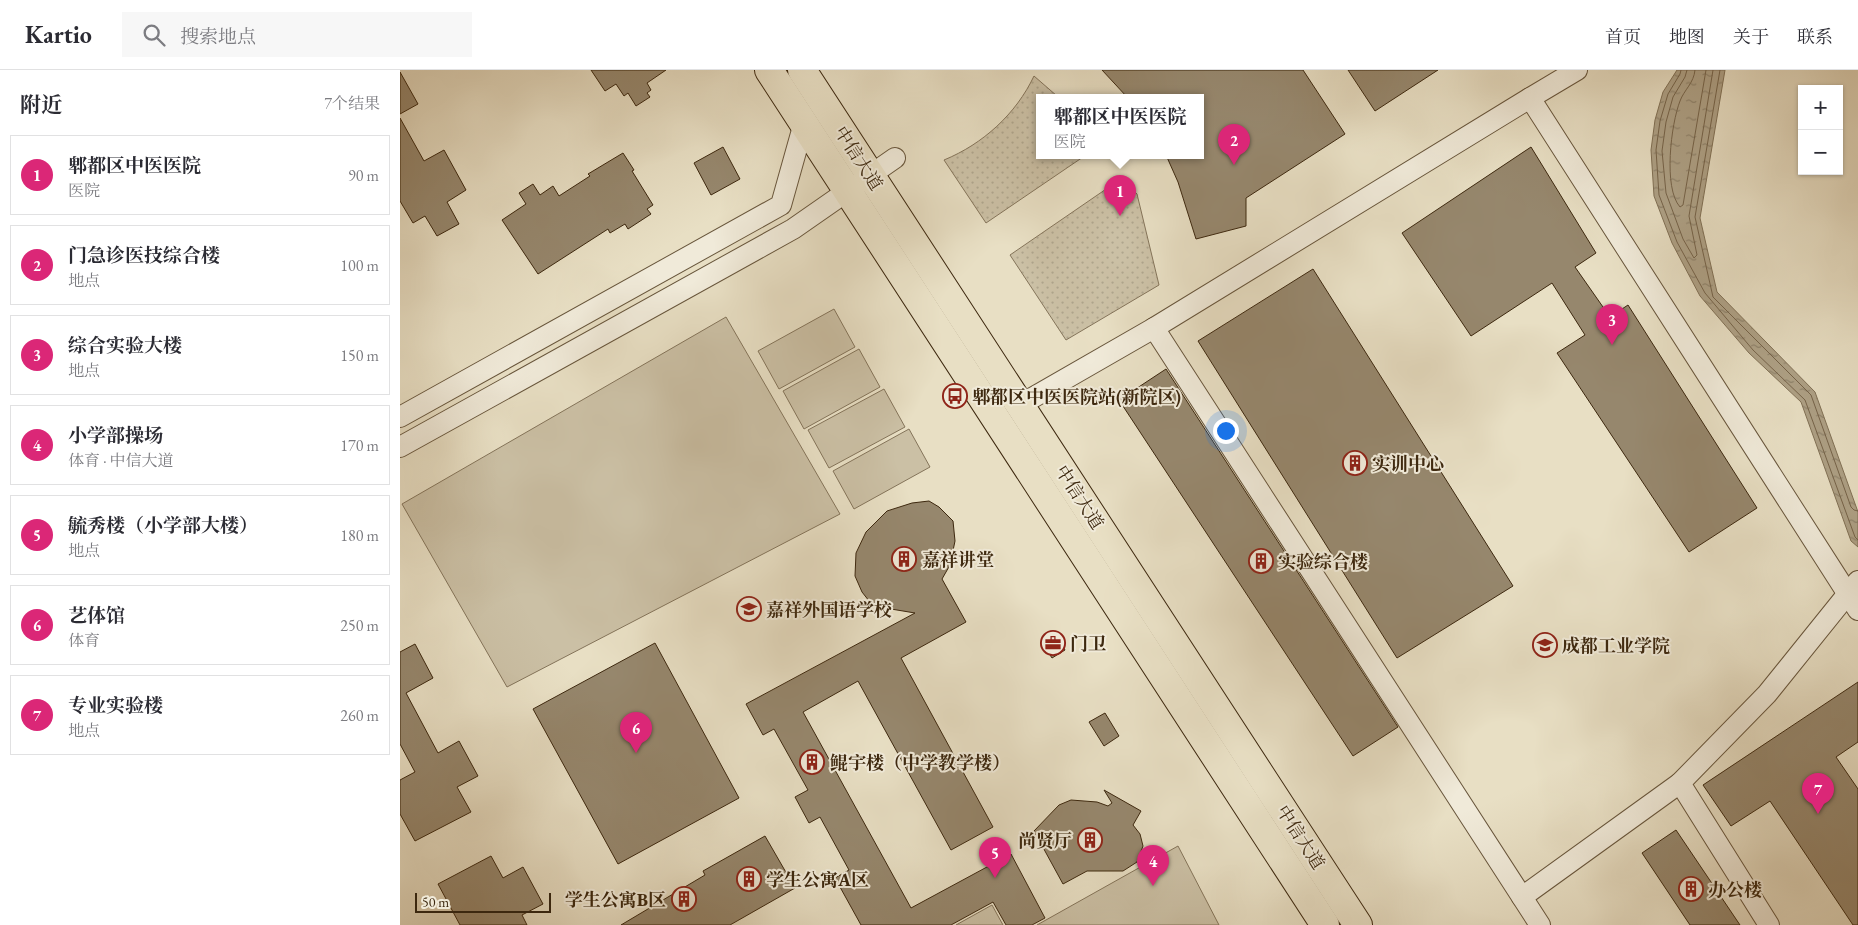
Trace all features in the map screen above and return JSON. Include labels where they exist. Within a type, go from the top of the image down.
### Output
[{"type":"main road","name":"中信大道","points":[[769,70],[1325,925]]},
{"type":"main road","name":"中信大道","points":[[802,70],[1358,925]]},
{"type":"street","points":[[1020,406],[1154,328],[1577,70]]},
{"type":"street","points":[[1530,98],[1852,587],[1858,610]]},
{"type":"street","points":[[400,417],[781,205],[804,123]]},
{"type":"street","points":[[400,447],[794,229],[895,158]]},
{"type":"street","points":[[1154,328],[1540,925]]},
{"type":"street","points":[[1522,896],[1680,783],[1767,694],[1852,587]]},
{"type":"street","points":[[1680,783],[1769,925]]},
{"type":"shaded area","points":[[1034,76],[1055,94],[1036,94],[1036,159],[1080,159],[986,223],[944,160],[972,145],[997,126],[1027,90]]},
{"type":"shaded area","points":[[1112,185],[1130,187],[1137,194],[1159,285],[1066,340],[1010,255]]},
{"type":"shaded area","points":[[834,309],[855,347],[779,389],[758,351]]},
{"type":"shaded area","points":[[726,317],[840,514],[507,687],[402,504]]},
{"type":"shaded area","points":[[859,349],[880,387],[804,429],[783,391]]},
{"type":"shaded area","points":[[884,389],[905,427],[829,468],[808,430]]},
{"type":"shaded area","points":[[909,429],[930,467],[854,509],[833,471]]},
{"type":"shaded area","points":[[1178,846],[1219,925],[1037,925]]},
{"type":"shaded area","points":[[992,905],[1003,925],[956,925]]},
{"type":"water","points":[[1677,70],[1725,70],[1700,218],[1717,292],[1815,392],[1858,512],[1858,547],[1851,541],[1801,402],[1749,353],[1700,296],[1672,243],[1654,196],[1651,150],[1655,120],[1663,92]]},
{"type":"building","points":[[591,70],[666,70],[647,83],[651,90],[647,93],[650,97],[636,106],[628,93],[624,96],[616,84],[605,91]]},
{"type":"building","points":[[1102,70],[1303,70],[1345,134],[1246,198],[1246,226],[1196,239],[1178,182],[1168,159],[1204,159],[1204,94],[1124,94]]},
{"type":"building","points":[[1348,70],[1438,70],[1375,111]]},
{"type":"building","points":[[400,72],[418,104],[400,114]]},
{"type":"building","points":[[400,118],[424,161],[444,150],[466,190],[447,202],[459,224],[437,236],[425,216],[413,223],[400,201]]},
{"type":"building","points":[[723,147],[740,179],[711,195],[694,163]]},
{"type":"building","points":[[1531,147],[1596,253],[1575,267],[1610,317],[1628,305],[1757,508],[1689,552],[1557,353],[1585,335],[1552,283],[1471,336],[1402,233]]},
{"type":"building","points":[[623,153],[653,205],[647,209],[651,214],[628,229],[625,224],[610,233],[608,229],[538,274],[502,220],[526,204],[519,193],[533,184],[540,195],[553,186],[559,196],[590,176],[588,174]]},
{"type":"building","name":"实训中心","points":[[1313,269],[1513,586],[1397,658],[1198,341]]},
{"type":"building","name":"实验综合楼","points":[[1166,369],[1398,727],[1353,756],[1119,400]]},
{"type":"building","points":[[929,501],[939,507],[953,521],[955,541],[950,565],[942,579],[966,622],[901,658],[993,827],[951,850],[858,681],[803,712],[911,908],[1011,854],[1045,918],[1032,925],[1006,925],[993,902],[951,925],[861,925],[835,878],[849,870],[820,817],[809,823],[795,797],[808,790],[774,729],[763,735],[746,704],[915,613],[873,606],[862,592],[855,576],[856,553],[866,532],[887,511],[912,503]]},
{"type":"building","name":"门卫","points":[[1057,636],[1065,650],[1052,658],[1043,644]]},
{"type":"building","points":[[655,643],[739,798],[618,864],[533,709]]},
{"type":"building","points":[[415,644],[433,678],[406,693],[438,753],[459,741],[478,776],[457,787],[471,812],[415,841],[400,814],[400,780],[415,772],[400,744],[400,652]]},
{"type":"building","points":[[1858,682],[1858,742],[1836,757],[1858,789],[1858,925],[1853,925],[1770,801],[1731,826],[1703,785]]},
{"type":"building","points":[[1105,713],[1119,736],[1104,746],[1089,722]]},
{"type":"building","name":"尚贤厅","points":[[1104,790],[1141,811],[1133,825],[1140,834],[1143,846],[1137,862],[1123,871],[1087,871],[1063,884],[1034,831],[1059,805],[1071,800],[1097,802],[1108,806],[1112,803]]},
{"type":"building","name":"办公楼","points":[[1676,830],[1740,925],[1690,925],[1642,853]]},
{"type":"building","name":"学生公寓A区","points":[[765,836],[795,888],[730,925],[621,925],[705,875],[703,871]]},
{"type":"building","points":[[491,856],[503,878],[523,867],[543,904],[522,915],[527,925],[460,925],[438,884]]},
{"type":"place","name":"门急诊医技综合楼","points":[[1234,165]]},
{"type":"place","name":"郫都区中医医院","points":[[1120,216]]},
{"type":"place","name":"综合实验大楼","points":[[1612,345]]},
{"type":"place","name":"郫都区中医医院站(新院区)","points":[[955,396]]},
{"type":"place","name":"实训中心","points":[[1355,463]]},
{"type":"place","name":"嘉祥讲堂","points":[[904,559]]},
{"type":"place","name":"实验综合楼","points":[[1261,561]]},
{"type":"place","name":"嘉祥外国语学校","points":[[749,609]]},
{"type":"place","name":"门卫","points":[[1053,643]]},
{"type":"place","name":"成都工业学院","points":[[1545,645]]},
{"type":"place","name":"艺体馆","points":[[636,753]]},
{"type":"place","name":"鲲宇楼（中学教学楼）","points":[[812,762]]},
{"type":"place","name":"专业实验楼","points":[[1818,814]]},
{"type":"place","name":"尚贤厅","points":[[1090,840]]},
{"type":"place","name":"毓秀楼（小学部大楼）","points":[[995,878]]},
{"type":"place","name":"学生公寓A区","points":[[749,879]]},
{"type":"place","name":"小学部操场","points":[[1153,886]]},
{"type":"place","name":"办公楼","points":[[1691,889]]},
{"type":"place","name":"学生公寓B区","points":[[684,899]]}]
